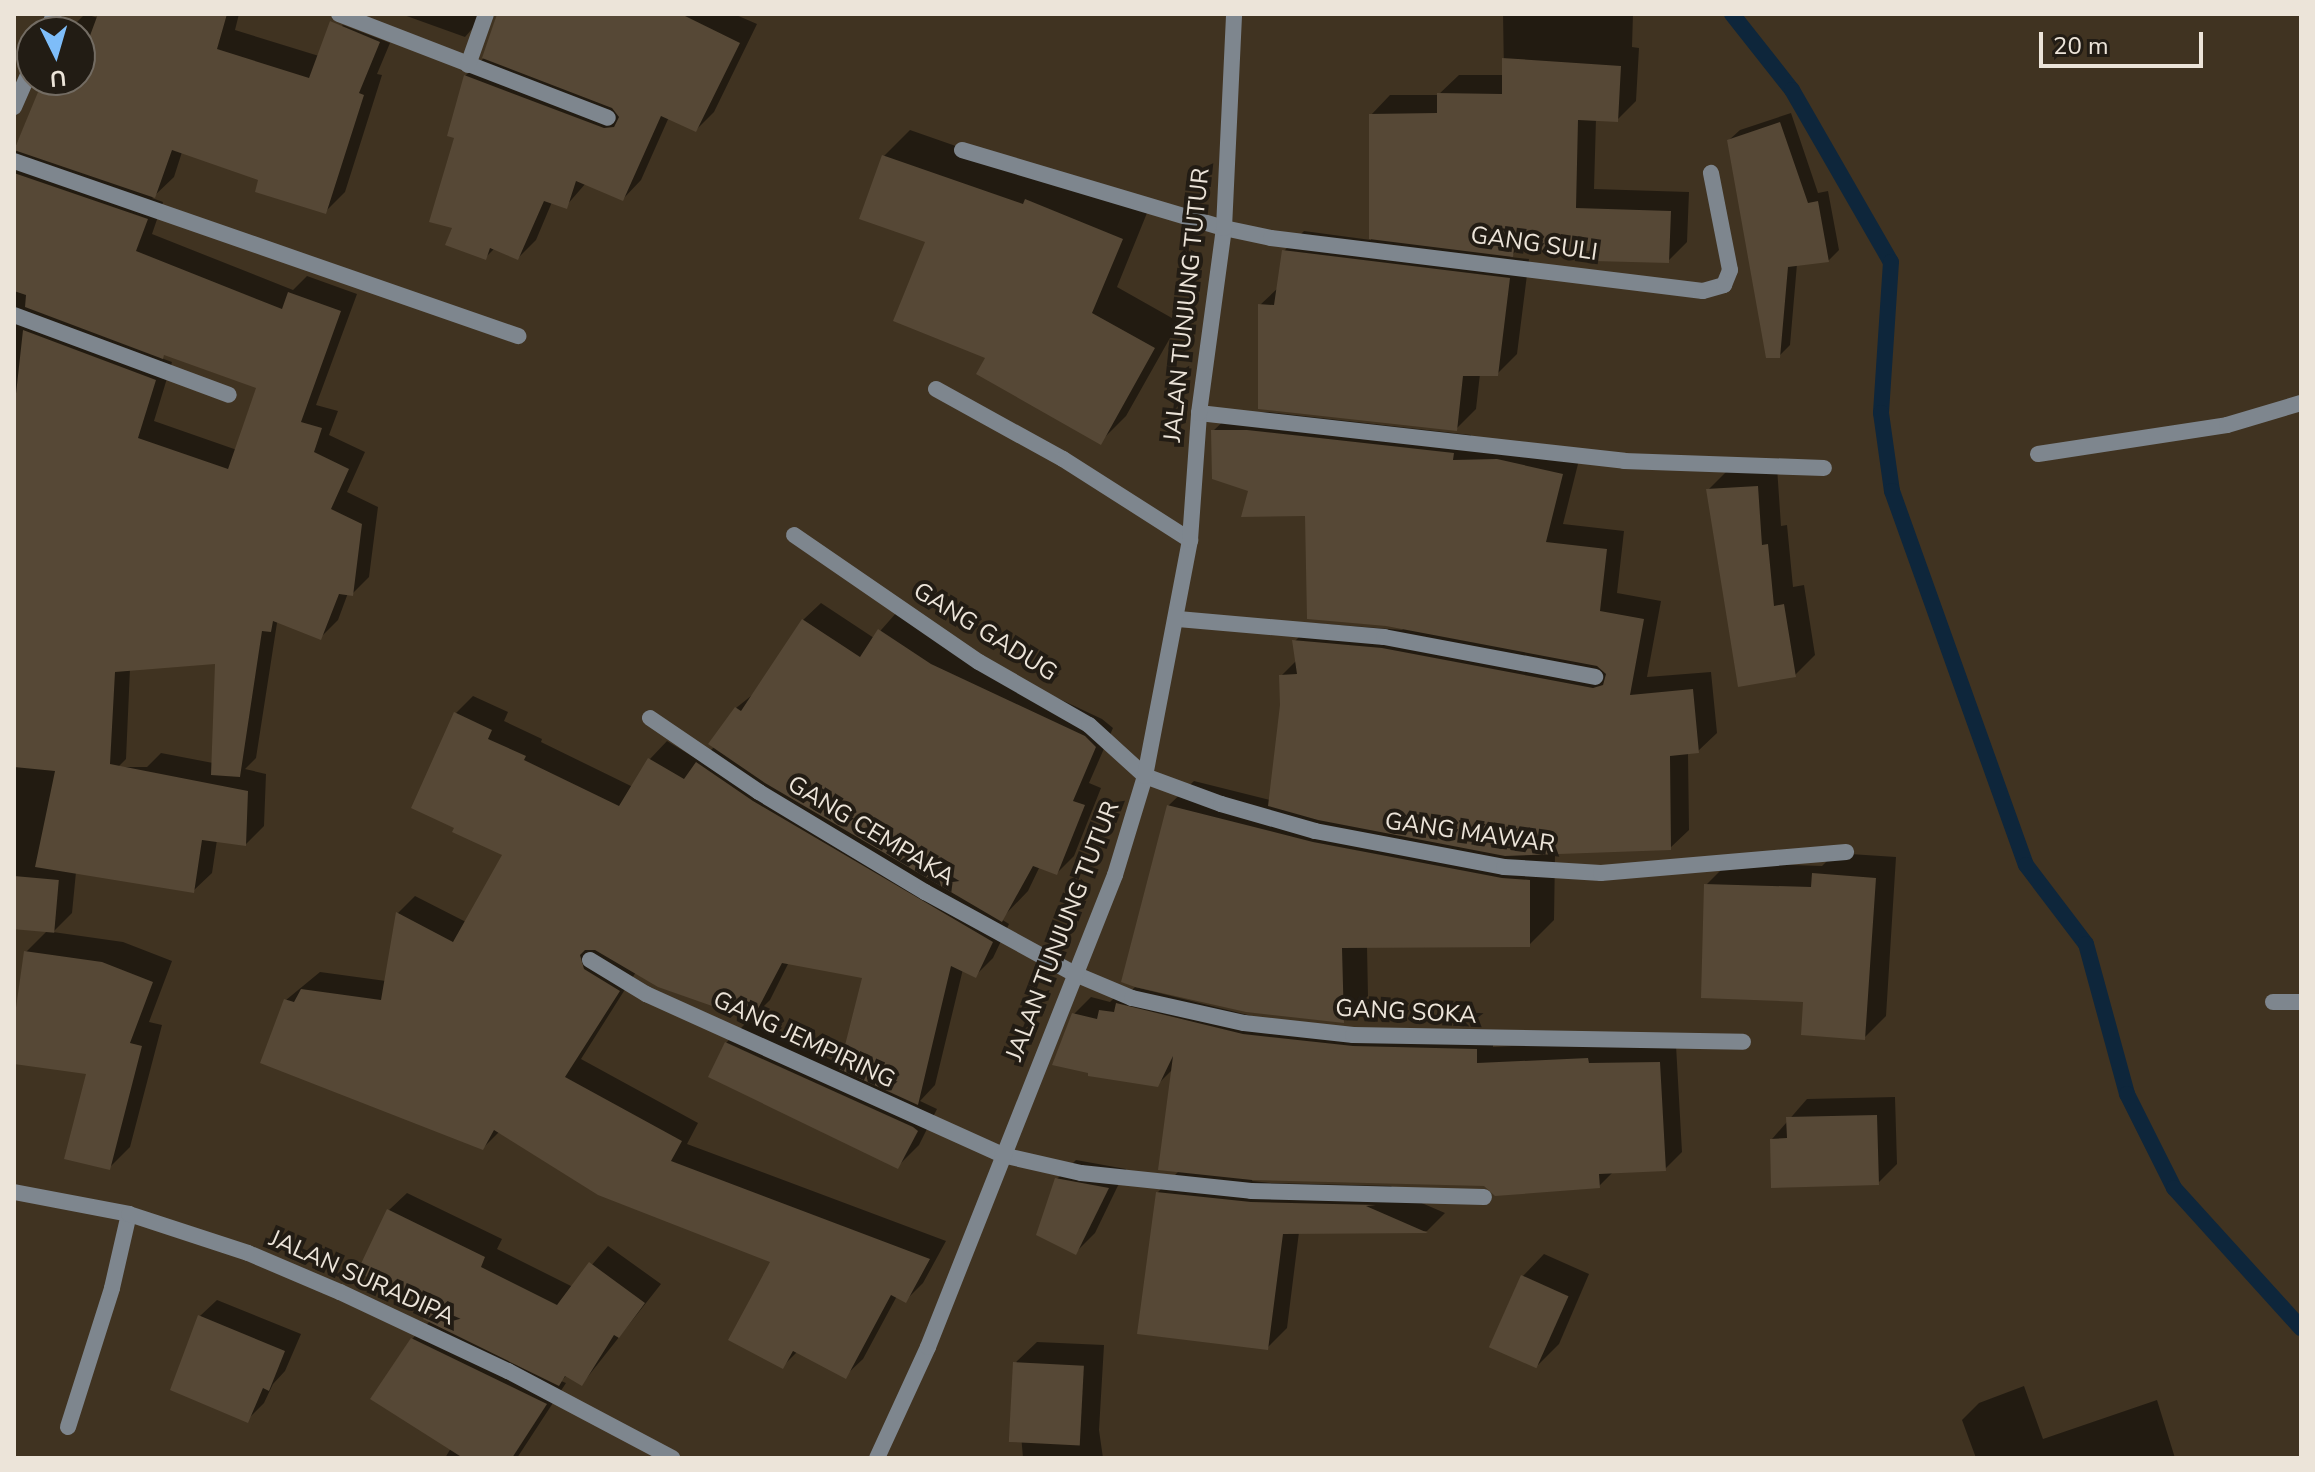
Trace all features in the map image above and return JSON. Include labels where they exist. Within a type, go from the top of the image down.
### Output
[{"type":"street","points":[[339,14],[608,118]]},
{"type":"street","points":[[468,65],[486,14]]},
{"type":"street","name":"JALAN TUNJUNG TUTUR","points":[[877,1458],[928,1347],[1115,875],[1145,776],[1178,619],[1190,540],[1199,413],[1224,228],[1234,14]]},
{"type":"street","points":[[962,150],[1224,228]]},
{"type":"street","points":[[14,161],[518,336]]},
{"type":"street","name":"GANG SULI","points":[[1224,228],[1271,238],[1703,291],[1724,285],[1730,270],[1711,173]]},
{"type":"street","points":[[14,315],[229,395]]},
{"type":"street","points":[[936,389],[1063,459],[1190,540]]},
{"type":"street","points":[[2038,454],[2227,425],[2301,403]]},
{"type":"street","points":[[1199,413],[1593,458],[1824,468]]},
{"type":"street","name":"GANG GADUG","points":[[794,535],[979,662],[1089,725],[1145,776]]},
{"type":"street","points":[[1178,619],[1384,637],[1595,677]]},
{"type":"street","name":"GANG CEMPAKA","points":[[650,718],[759,792],[925,892],[1075,974]]},
{"type":"street","name":"GANG MAWAR","points":[[1145,776],[1221,804],[1315,831],[1504,867],[1601,873],[1846,852]]},
{"type":"street","name":"GANG JEMPIRING","points":[[590,960],[688,1013],[1002,1155],[1081,1173],[1251,1191],[1484,1197]]},
{"type":"street","name":"GANG SOKA","points":[[1075,974],[1132,998],[1191,1013],[1353,1035],[1743,1042]]},
{"type":"street","points":[[2273,1002],[2301,1002]]},
{"type":"street","name":"JALAN SURADIPA","points":[[14,1192],[129,1214],[248,1253],[340,1292],[508,1371],[672,1458]]},
{"type":"street","points":[[68,1427],[112,1288],[129,1214]]},
{"type":"building","points":[[98,14],[227,14],[217,49],[309,78],[330,21],[380,42],[359,93],[364,95],[326,214],[255,192],[258,180],[172,150],[155,198],[14,150],[36,96],[96,96]]},
{"type":"building","points":[[497,14],[681,14],[740,43],[696,132],[661,116],[623,201],[576,181],[567,209],[544,201],[518,260],[490,248],[486,260],[445,245],[452,228],[429,222],[454,138],[447,136],[464,75],[604,128],[614,127],[619,117],[612,108],[482,58]]},
{"type":"building","points":[[1502,58],[1621,66],[1618,122],[1578,120],[1576,208],[1671,211],[1669,263],[1593,261],[1594,251],[1514,249],[1513,257],[1369,239],[1369,114],[1437,113],[1437,93],[1502,94]]},
{"type":"building","points":[[1780,122],[1808,203],[1818,201],[1829,262],[1788,267],[1780,358],[1766,358],[1727,140]]},
{"type":"building","points":[[882,155],[1023,204],[1025,199],[1123,239],[1092,313],[1155,348],[1101,445],[976,374],[985,358],[893,321],[925,242],[859,219]]},
{"type":"building","points":[[14,173],[148,219],[136,251],[282,309],[288,292],[341,311],[301,422],[322,428],[314,452],[349,469],[331,509],[362,524],[353,596],[339,594],[321,640],[273,621],[271,632],[262,631],[240,777],[211,775],[215,664],[115,672],[110,764],[248,791],[246,846],[202,840],[194,893],[35,867],[55,771],[14,767],[14,412],[23,330],[156,380],[138,438],[228,469],[256,388],[164,355],[163,359],[25,307],[26,295],[14,291]]},
{"type":"building","points":[[1282,250],[1510,278],[1498,376],[1463,376],[1457,431],[1258,409],[1258,304],[1274,305]]},
{"type":"building","points":[[1211,430],[1247,430],[1454,453],[1453,460],[1497,459],[1563,474],[1546,542],[1607,549],[1600,611],[1644,619],[1630,695],[1693,689],[1699,753],[1670,756],[1671,850],[1505,856],[1318,820],[1268,806],[1280,705],[1279,675],[1297,674],[1292,640],[1382,648],[1593,688],[1603,685],[1606,674],[1597,666],[1386,626],[1307,619],[1305,516],[1241,517],[1248,491],[1212,479]]},
{"type":"building","points":[[1758,486],[1762,545],[1768,544],[1774,606],[1784,604],[1796,677],[1738,687],[1706,489]]},
{"type":"building","points":[[802,619],[860,657],[878,629],[931,664],[1085,736],[1096,747],[1073,801],[1085,805],[1057,875],[1033,866],[1002,922],[765,783],[708,744],[735,707],[741,711]]},
{"type":"building","points":[[454,712],[492,730],[488,739],[526,756],[524,760],[619,806],[648,758],[684,779],[696,762],[753,801],[993,942],[976,978],[951,966],[918,1105],[839,1069],[862,978],[782,963],[752,1020],[658,987],[595,950],[585,950],[580,955],[584,969],[620,991],[565,1077],[682,1141],[671,1161],[930,1259],[906,1303],[891,1295],[846,1379],[793,1351],[783,1369],[728,1340],[770,1262],[598,1195],[494,1130],[483,1150],[260,1063],[284,999],[294,1002],[301,989],[381,1000],[396,912],[453,942],[502,855],[452,832],[454,828],[411,808]]},
{"type":"building","points":[[1167,805],[1313,842],[1502,878],[1530,880],[1530,947],[1342,948],[1344,1023],[1246,1012],[1121,982]]},
{"type":"building","points":[[1812,873],[1876,878],[1865,1040],[1801,1035],[1803,1002],[1701,998],[1704,884],[1811,887]]},
{"type":"building","points":[[14,876],[59,880],[54,933],[14,929]]},
{"type":"building","points":[[24,951],[102,962],[153,982],[130,1043],[142,1046],[110,1170],[64,1159],[86,1074],[14,1064],[14,1022]]},
{"type":"building","points":[[1116,1003],[1243,1034],[1353,1046],[1477,1049],[1477,1063],[1588,1058],[1589,1063],[1660,1062],[1666,1171],[1599,1174],[1600,1188],[1495,1196],[1484,1186],[1252,1180],[1158,1170],[1173,1056],[1158,1087],[1088,1076],[1088,1073],[1052,1065],[1072,1013],[1097,1019],[1099,1010],[1114,1012]]},
{"type":"building","points":[[725,1042],[913,1127],[918,1131],[898,1169],[708,1077]]},
{"type":"building","points":[[1877,1115],[1879,1185],[1771,1188],[1770,1139],[1787,1138],[1786,1117]]},
{"type":"building","points":[[1055,1178],[1109,1188],[1076,1255],[1036,1235]]},
{"type":"building","points":[[1156,1192],[1251,1202],[1376,1205],[1366,1206],[1428,1233],[1283,1234],[1268,1350],[1137,1334]]},
{"type":"building","points":[[387,1209],[485,1257],[481,1267],[557,1305],[589,1262],[645,1303],[619,1338],[614,1335],[582,1386],[565,1376],[559,1386],[423,1319],[430,1308],[357,1272]]},
{"type":"building","points":[[1521,1275],[1569,1296],[1536,1368],[1489,1347]]},
{"type":"building","points":[[198,1315],[285,1351],[269,1391],[263,1388],[248,1423],[170,1390]]},
{"type":"building","points":[[411,1338],[547,1404],[512,1458],[463,1458],[370,1399]]},
{"type":"building","points":[[1013,1362],[1084,1366],[1080,1446],[1009,1442]]},
{"type":"waterway","points":[[1732,14],[1792,90],[1891,262],[1881,413],[1892,491],[2026,865],[2086,944],[2127,1094],[2174,1188],[2301,1328]]}]
